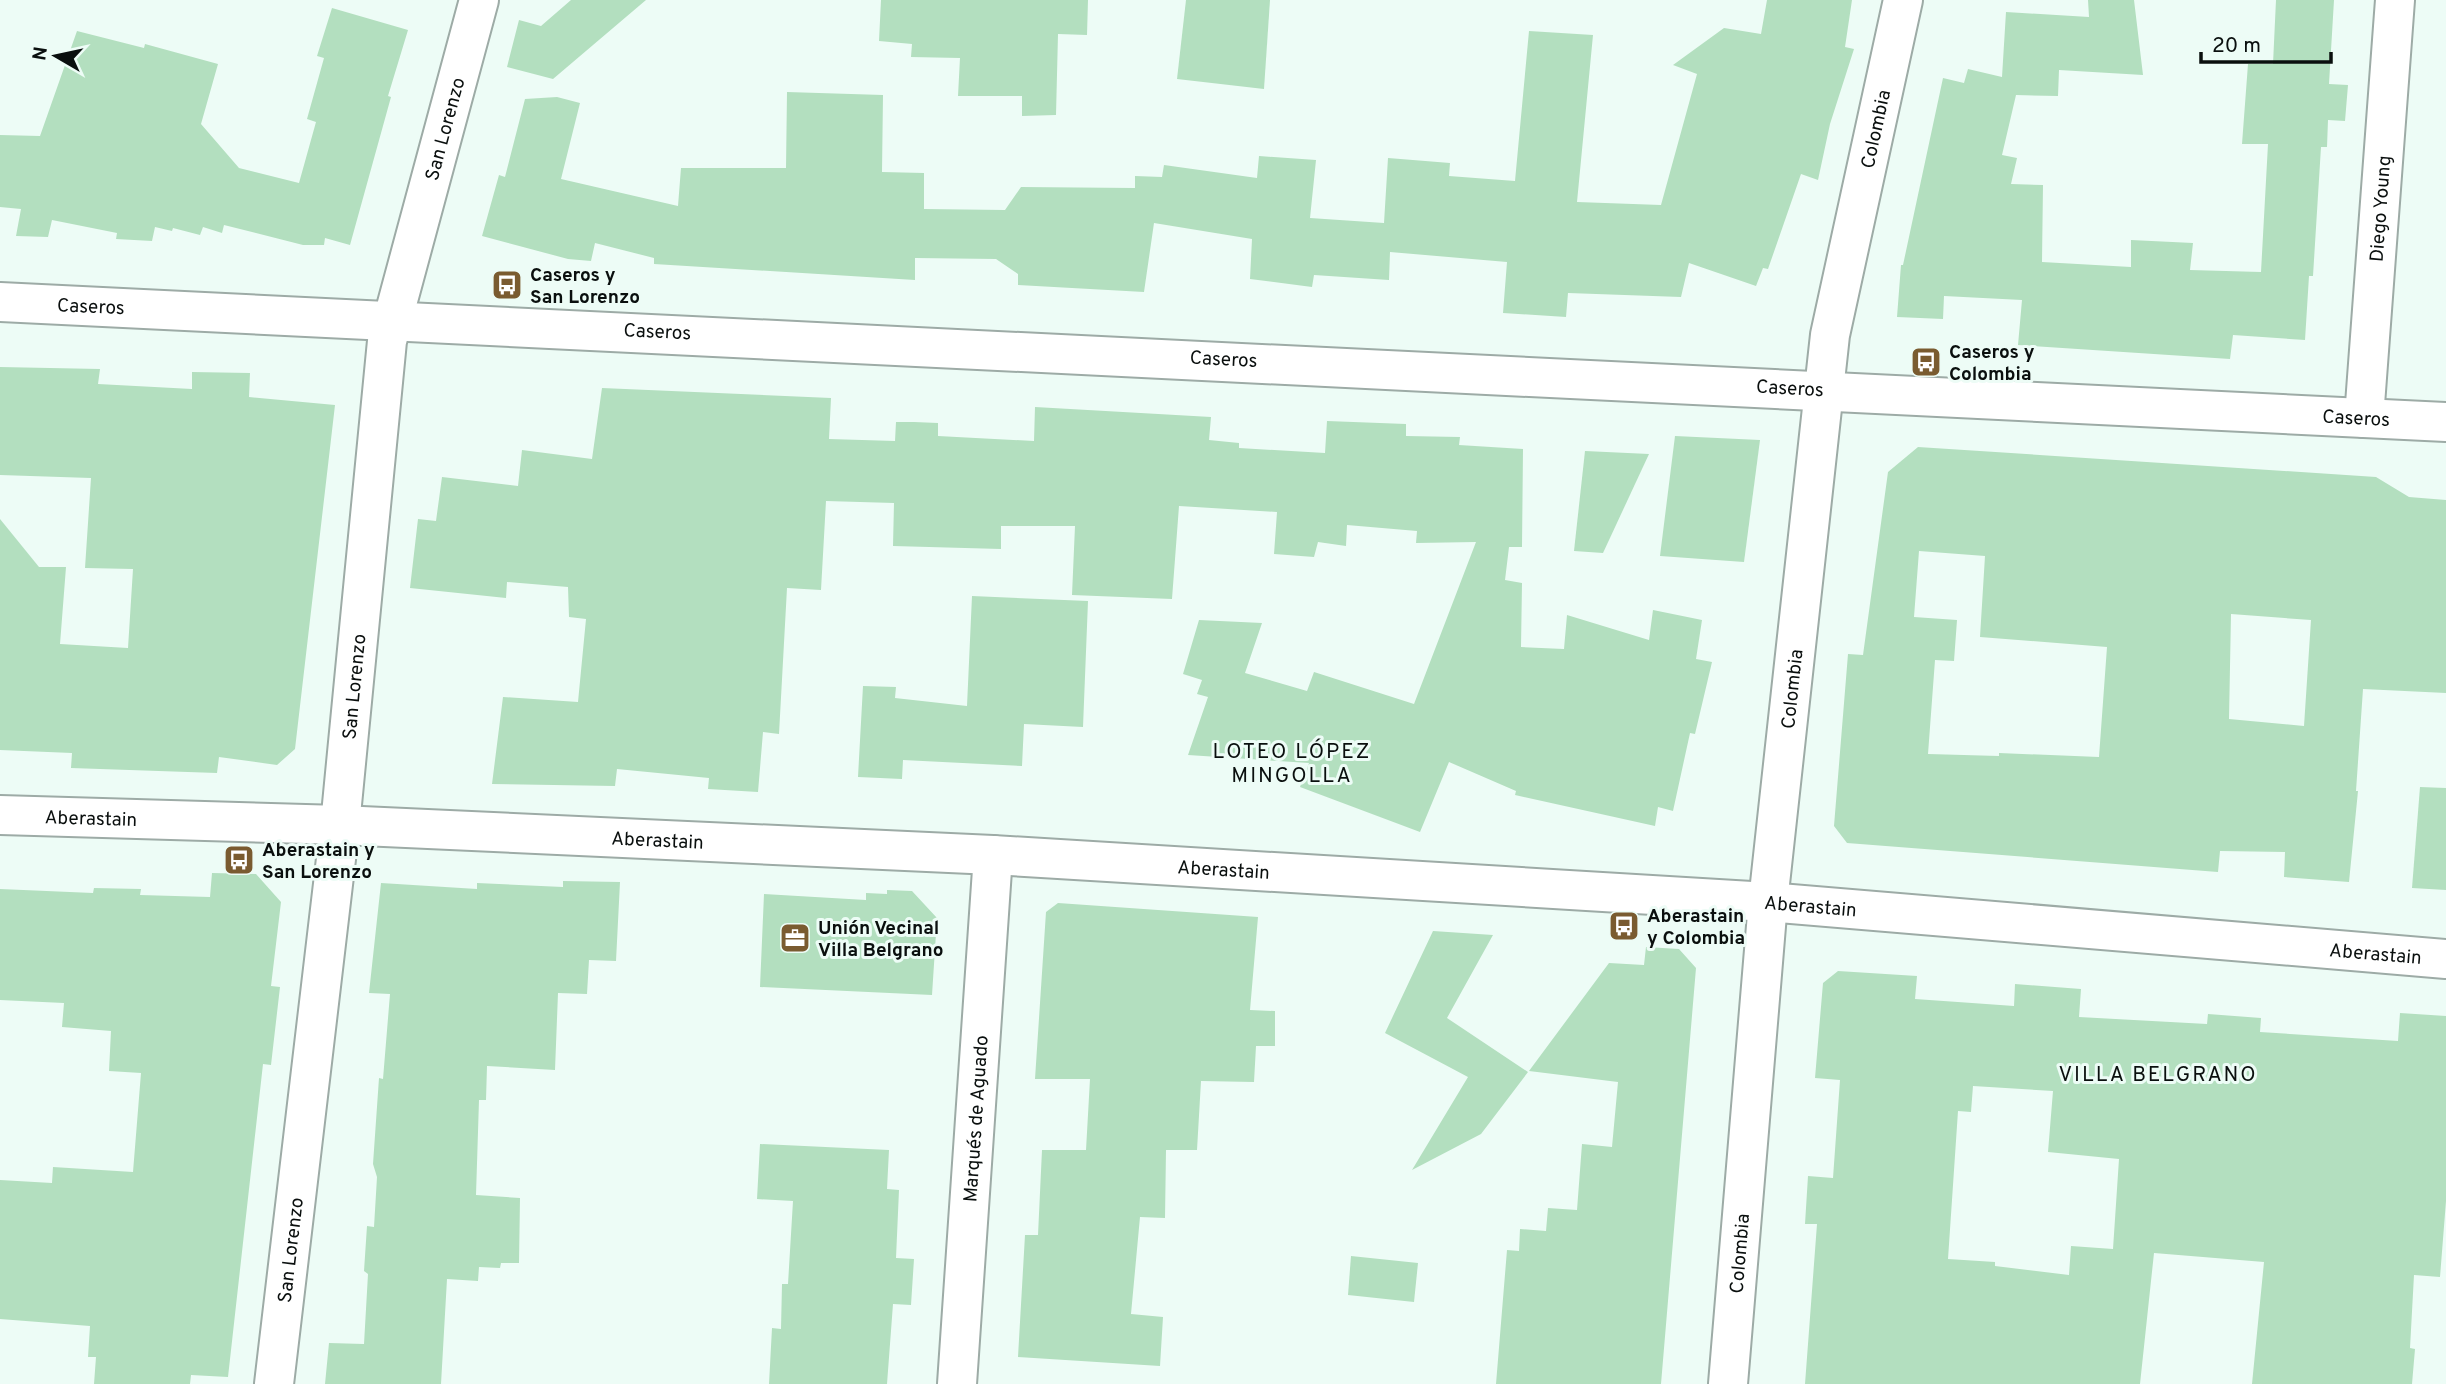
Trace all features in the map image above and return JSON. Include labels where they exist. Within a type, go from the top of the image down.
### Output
[{"type":"street","name":"San Lorenzo","points":[[274,1384],[340,825],[387,341],[479,0]]},
{"type":"street","name":"Colombia","points":[[1728,1384],[1768,902],[1829,335],[1903,0]]},
{"type":"street","name":"Diego Young","points":[[2364,418],[2395,0]]},
{"type":"street","name":"Caseros","points":[[0,302],[394,318],[1823,388],[2446,422]]},
{"type":"street","name":"Aberastain","points":[[0,815],[340,825],[993,855],[1768,902],[2446,960]]},
{"type":"street","name":"Marqués de Aguado","points":[[957,1384],[993,855]]},
{"type":"building","points":[[571,0],[646,0],[553,79],[507,67],[519,20],[541,26]]},
{"type":"building","points":[[881,0],[1088,0],[1087,35],[1058,34],[1056,115],[1022,116],[1022,96],[958,96],[960,58],[911,57],[912,44],[879,41]]},
{"type":"building","points":[[1186,0],[1270,0],[1264,89],[1177,79]]},
{"type":"building","points":[[1767,0],[1852,0],[1845,47],[1854,49],[1830,124],[1818,180],[1801,174],[1768,269],[1763,268],[1756,286],[1689,263],[1681,297],[1568,293],[1566,317],[1503,313],[1507,262],[1390,252],[1389,280],[1314,275],[1312,287],[1250,279],[1252,239],[1154,223],[1144,292],[1018,285],[1018,274],[996,259],[915,258],[915,280],[654,264],[654,258],[595,243],[591,261],[568,259],[482,236],[499,175],[505,177],[525,99],[557,97],[580,103],[561,179],[678,206],[681,168],[786,168],[787,92],[883,95],[882,172],[924,173],[924,209],[1005,210],[1021,187],[1135,188],[1135,176],[1162,177],[1164,165],[1257,178],[1259,156],[1316,160],[1310,218],[1384,223],[1388,158],[1450,163],[1449,176],[1515,181],[1529,31],[1593,35],[1577,202],[1661,205],[1697,74],[1673,65],[1724,28],[1761,34]]},
{"type":"building","points":[[2088,0],[2134,0],[2143,75],[2059,70],[2058,96],[2016,95],[2002,155],[2017,158],[2011,184],[2043,185],[2042,262],[2131,267],[2131,240],[2193,243],[2190,270],[2261,272],[2268,144],[2242,144],[2248,64],[2273,64],[2276,0],[2334,0],[2329,84],[2348,85],[2345,121],[2328,120],[2327,147],[2321,147],[2313,276],[2309,276],[2305,340],[2233,335],[2230,359],[2018,345],[2022,300],[1944,296],[1943,319],[1897,317],[1901,265],[1943,78],[1964,83],[1968,69],[2002,77],[2006,12],[2089,17]]},
{"type":"building","points":[[332,8],[408,30],[388,96],[391,97],[350,245],[325,238],[324,245],[303,245],[224,225],[222,233],[203,227],[200,235],[173,228],[172,231],[155,227],[152,241],[116,239],[117,233],[52,220],[48,237],[16,236],[21,209],[0,207],[0,135],[40,136],[77,31],[144,48],[145,44],[218,64],[201,124],[239,168],[299,183],[316,122],[307,119],[324,58],[317,56]]},
{"type":"building","points":[[0,367],[100,369],[98,384],[192,389],[192,372],[250,373],[249,397],[335,405],[295,749],[277,765],[219,757],[217,773],[71,768],[72,753],[0,750],[0,519],[39,567],[66,567],[60,644],[128,648],[133,569],[85,568],[91,478],[0,475]]},
{"type":"building","points":[[602,388],[831,398],[829,439],[895,441],[896,422],[914,422],[938,423],[938,436],[1034,441],[1035,407],[1211,417],[1209,440],[1239,443],[1239,448],[1325,453],[1327,421],[1406,424],[1406,436],[1460,437],[1459,445],[1523,449],[1522,547],[1509,547],[1505,580],[1522,583],[1521,647],[1564,649],[1567,615],[1649,640],[1653,610],[1702,620],[1696,659],[1712,662],[1695,734],[1690,733],[1673,811],[1658,807],[1655,826],[1515,795],[1516,791],[1449,762],[1420,832],[1300,787],[1309,763],[1188,755],[1208,697],[1197,694],[1202,680],[1183,674],[1199,620],[1262,623],[1245,673],[1307,691],[1314,672],[1414,704],[1476,542],[1416,543],[1417,531],[1347,525],[1346,546],[1318,542],[1314,557],[1274,554],[1277,512],[1179,506],[1172,599],[1072,595],[1075,526],[1001,526],[1001,549],[893,546],[894,503],[826,501],[821,590],[787,588],[779,734],[763,732],[758,792],[708,789],[709,778],[617,769],[615,786],[492,784],[503,697],[578,702],[586,619],[569,617],[568,587],[507,582],[506,598],[410,588],[418,519],[436,521],[442,477],[518,486],[522,450],[592,459]]},
{"type":"building","points":[[1675,436],[1760,440],[1744,562],[1660,556]]},
{"type":"building","points":[[1918,447],[2376,477],[2409,497],[2446,500],[2446,693],[2363,689],[2358,791],[2349,882],[2284,877],[2285,852],[2220,851],[2218,872],[1847,843],[1834,826],[1848,654],[1863,655],[1888,472]],"holes":[[[1919,551],[1985,556],[1980,637],[2107,647],[2099,757],[1999,753],[1999,756],[1928,754],[1935,660],[1954,661],[1957,620],[1914,617]],[[2231,614],[2311,620],[2304,726],[2229,719]]]},
{"type":"building","points":[[1585,451],[1649,454],[1603,553],[1574,551]]},
{"type":"building","points":[[972,596],[1088,601],[1083,727],[1024,724],[1022,766],[903,760],[902,779],[858,777],[863,686],[896,687],[895,698],[967,706]]},
{"type":"building","points":[[2420,787],[2446,788],[2446,890],[2412,888]]},
{"type":"building","points":[[212,873],[256,874],[281,902],[271,986],[280,987],[271,1065],[263,1064],[228,1377],[191,1375],[190,1384],[94,1384],[96,1357],[88,1357],[90,1326],[0,1319],[0,1180],[52,1183],[53,1167],[133,1172],[141,1073],[109,1071],[111,1031],[62,1027],[64,1003],[0,1000],[0,889],[93,893],[94,888],[141,889],[140,895],[210,897]]},
{"type":"building","points":[[563,881],[620,882],[616,961],[589,960],[587,994],[558,993],[555,1070],[487,1066],[486,1100],[479,1100],[476,1195],[520,1198],[519,1263],[501,1263],[500,1268],[479,1267],[478,1281],[447,1279],[441,1384],[325,1384],[329,1343],[364,1344],[368,1274],[364,1271],[367,1226],[374,1227],[377,1177],[373,1164],[379,1078],[383,1079],[390,994],[369,993],[381,883],[477,889],[477,883],[563,887]]},
{"type":"building","points":[[887,890],[912,891],[937,918],[932,995],[760,987],[764,894],[866,900],[866,893],[887,894]]},
{"type":"building","points":[[1058,903],[1258,917],[1250,1010],[1275,1011],[1275,1046],[1256,1046],[1254,1082],[1201,1081],[1197,1150],[1166,1150],[1165,1218],[1140,1217],[1131,1314],[1163,1317],[1160,1366],[1018,1357],[1025,1235],[1038,1235],[1042,1150],[1086,1150],[1090,1079],[1035,1079],[1046,912]]},
{"type":"building","points":[[1433,931],[1493,935],[1447,1018],[1528,1072],[1481,1134],[1412,1170],[1468,1077],[1385,1033]]},
{"type":"building","points":[[1646,947],[1679,949],[1696,968],[1661,1384],[1496,1384],[1507,1250],[1519,1251],[1520,1229],[1546,1231],[1548,1208],[1577,1210],[1582,1144],[1612,1147],[1618,1082],[1529,1071],[1609,963],[1644,965]]},
{"type":"building","points":[[1838,971],[1917,976],[1915,999],[2014,1006],[2015,984],[2081,989],[2079,1017],[2207,1024],[2208,1014],[2261,1018],[2260,1032],[2398,1041],[2400,1013],[2446,1016],[2446,1201],[2440,1277],[2414,1275],[2410,1348],[2415,1349],[2412,1384],[2252,1384],[2264,1262],[2154,1253],[2140,1384],[1805,1384],[1817,1224],[1805,1224],[1808,1176],[1833,1178],[1840,1080],[1815,1078],[1823,983]],"holes":[[[1973,1086],[2053,1091],[2048,1152],[2119,1159],[2113,1249],[2071,1246],[2069,1275],[1995,1266],[1995,1262],[1948,1259],[1958,1111],[1971,1112]]]},
{"type":"building","points":[[760,1144],[889,1150],[887,1189],[899,1190],[896,1258],[914,1259],[911,1305],[893,1304],[887,1384],[769,1384],[772,1328],[781,1329],[782,1284],[788,1284],[793,1201],[757,1199]]},
{"type":"building","points":[[1351,1256],[1418,1263],[1414,1302],[1348,1295]]},
{"type":"place","name":"Caseros y San Lorenzo","points":[[507,285]]},
{"type":"place","name":"Caseros y Colombia","points":[[1926,362]]},
{"type":"place","name":"Aberastain y San Lorenzo","points":[[239,860]]},
{"type":"place","name":"Aberastain y Colombia","points":[[1624,926]]},
{"type":"place","name":"Unión Vecinal Villa Belgrano","points":[[795,938]]},
{"type":"district","name":"LOTEO LÓPEZ MINGOLLA","points":[[1292,763]]},
{"type":"district","name":"VILLA BELGRANO","points":[[2158,1074]]}]
